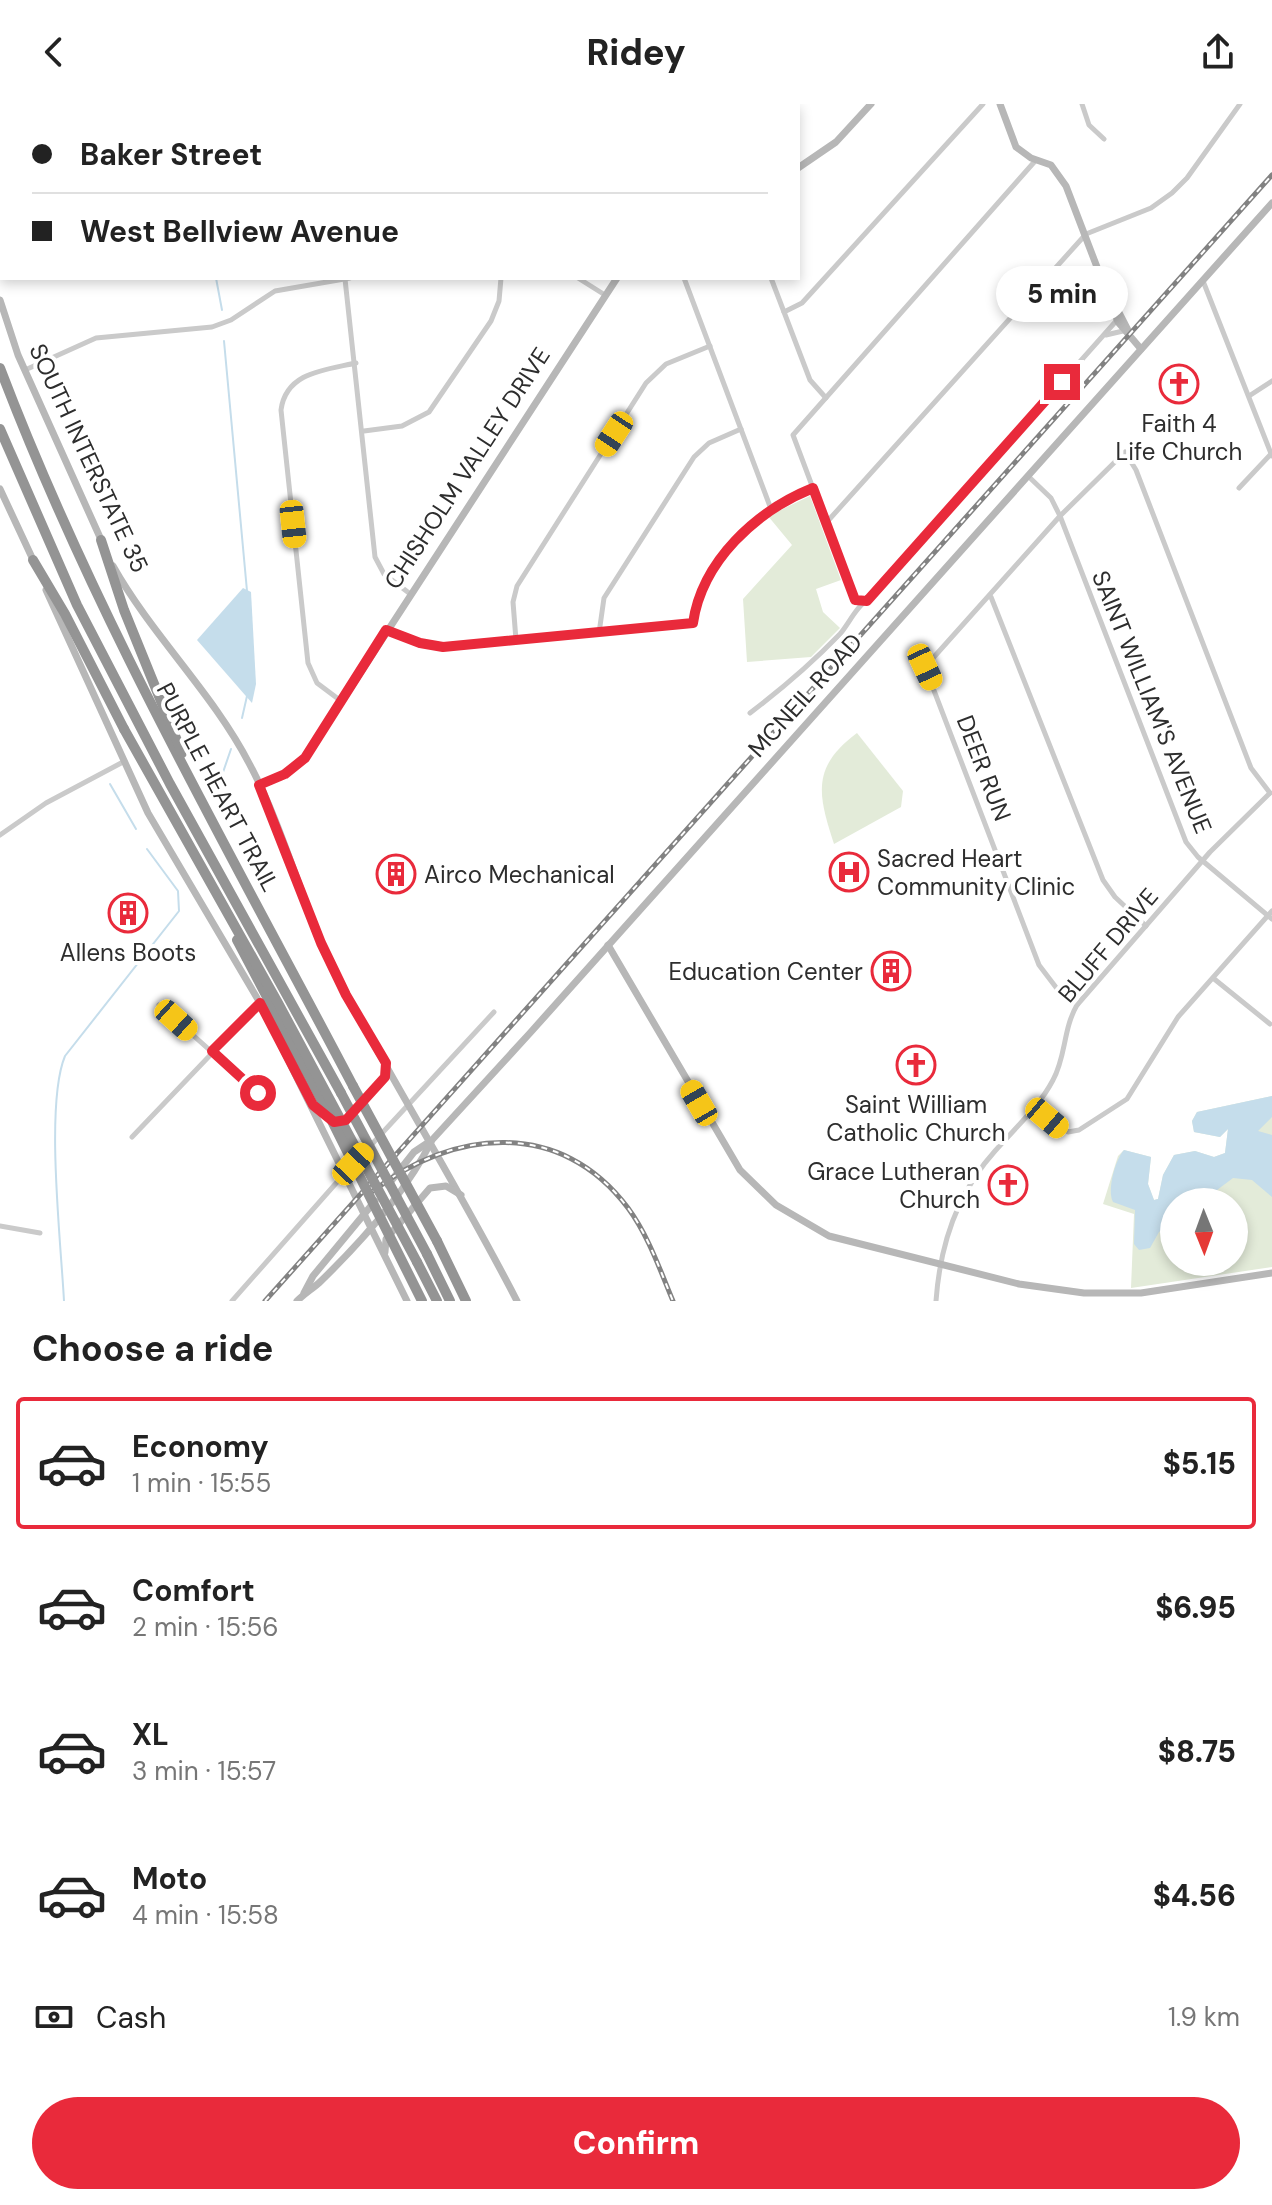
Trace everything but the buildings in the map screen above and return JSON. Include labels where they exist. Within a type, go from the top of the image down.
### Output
[{"type":"highway","name":"PURPLE HEART TRAIL","points":[[0,368],[82,565],[466,1301]]},
{"type":"highway","name":"PURPLE HEART TRAIL","points":[[0,429],[77,605],[170,784],[341,1093],[450,1301]]},
{"type":"highway","points":[[101,540],[191,777]]},
{"type":"highway","points":[[33,560],[278,1003],[437,1301]]},
{"type":"highway","points":[[170,784],[237,941],[422,1301]]},
{"type":"main road","points":[[800,167],[836,142],[871,104]]},
{"type":"main road","points":[[1000,104],[1016,147],[1056,169],[1126,333]]},
{"type":"main road","name":"MCNEIL ROAD","points":[[304,1293],[313,1276],[414,1152],[432,1140],[1272,203]]},
{"type":"main road","name":"CHISHOLM VALLEY DRIVE","points":[[259,785],[302,762],[409,593],[616,280]]},
{"type":"main road","points":[[1109,293],[1117,320],[1141,349]]},
{"type":"main road","name":"SOUTH INTERSTATE 35","points":[[0,300],[25,370],[101,540],[135,603],[224,721],[259,785],[321,943],[346,995],[432,1140],[517,1301]]},
{"type":"main road","points":[[0,489],[123,762],[177,864],[260,1003],[313,1105],[407,1301]]},
{"type":"main road","points":[[608,945],[731,1157],[763,1195],[790,1215],[829,1236],[1019,1284],[1091,1293],[1175,1289],[1272,1273]]},
{"type":"main road","points":[[313,1105],[334,1122],[346,1120],[385,1077],[386,1063]]},
{"type":"main road","name":"MCNEIL ROAD","points":[[304,1293],[320,1282],[370,1226],[422,1160],[432,1140]]},
{"type":"main road","points":[[386,1257],[386,1239],[430,1188],[439,1184],[449,1186],[463,1197]]},
{"type":"main road","points":[[297,1301],[304,1293]]},
{"type":"street","points":[[225,104],[249,104]]},
{"type":"street","points":[[784,312],[802,303],[983,104]]},
{"type":"street","points":[[1082,104],[1089,125],[1104,139]]},
{"type":"street","points":[[826,523],[1086,234],[1151,208],[1172,193],[1240,104]]},
{"type":"street","points":[[862,603],[855,600],[793,435],[1036,160]]},
{"type":"street","points":[[25,370],[96,338],[212,327],[231,320],[275,291],[341,280]]},
{"type":"street","points":[[347,280],[375,557],[384,574],[409,593]]},
{"type":"street","points":[[364,431],[402,426],[429,412],[491,321],[499,301],[501,280]]},
{"type":"street","points":[[581,280],[605,295]]},
{"type":"street","points":[[685,280],[771,509]]},
{"type":"street","points":[[772,280],[810,380],[826,398]]},
{"type":"street","points":[[1203,281],[1272,455],[1239,488]]},
{"type":"street","points":[[750,713],[798,677],[854,618],[862,603],[1117,320]]},
{"type":"street","points":[[1101,338],[1115,330],[1126,333]]},
{"type":"street","points":[[516,640],[513,602],[517,586],[646,383],[666,364],[710,346]]},
{"type":"street","points":[[341,701],[317,683],[308,663],[281,410],[286,393],[300,378],[356,363]]},
{"type":"street","points":[[1249,396],[1272,381]]},
{"type":"street","points":[[599,633],[604,598],[694,457],[709,443],[741,429]]},
{"type":"street","points":[[1146,926],[1115,897],[1099,870],[991,597],[1060,516],[1125,452],[1136,470],[1251,768],[1271,792]]},
{"type":"street","name":"SAINT WILLIAM'S AVENUE","points":[[1028,476],[1051,498],[1060,516],[1181,833],[1203,861],[1270,915]]},
{"type":"street","points":[[386,630],[439,647],[693,623],[696,601],[741,534],[771,509],[813,488]]},
{"type":"street","name":"DEER RUN","points":[[991,597],[925,667],[1039,965],[1051,983],[1077,1005]]},
{"type":"street","points":[[0,835],[46,803],[123,762]]},
{"type":"street","name":"BLUFF DRIVE","points":[[936,1301],[952,1218],[968,1185],[1034,1107],[1057,1072],[1067,1024],[1077,1005],[1203,861],[1271,792]]},
{"type":"street","points":[[1034,1107],[1068,1132],[1079,1130],[1120,1105],[1134,1091],[1169,1029],[1270,915]]},
{"type":"street","points":[[1213,978],[1270,1024]]},
{"type":"street","points":[[132,1137],[260,1003]]},
{"type":"street","points":[[159,1005],[258,1093]]},
{"type":"street","points":[[232,1301],[344,1173],[494,1012]]},
{"type":"street","points":[[0,1226],[40,1233]]},
{"type":"green space","points":[[810,496],[841,580],[816,589],[823,612],[840,628],[811,657],[747,662],[743,599],[792,545],[768,516]]},
{"type":"green space","points":[[857,733],[903,791],[901,807],[834,844],[824,811],[822,783],[832,758]]},
{"type":"green space","points":[[1272,1096],[1272,1267],[1248,1271],[1248,1188],[1160,1188],[1163,1175],[1174,1155],[1195,1151],[1214,1157],[1225,1153],[1228,1129],[1220,1137],[1194,1132],[1192,1121],[1197,1112]]},
{"type":"green space","points":[[1124,1150],[1151,1157],[1148,1184],[1154,1200],[1158,1199],[1160,1189],[1160,1276],[1212,1276],[1131,1288],[1134,1214],[1103,1204],[1118,1156]]},
{"type":"water","points":[[243,588],[251,592],[256,684],[252,703],[197,640]]},
{"type":"water","points":[[1272,1096],[1272,1117],[1258,1131],[1272,1135],[1272,1197],[1252,1180],[1233,1178],[1220,1188],[1160,1188],[1163,1175],[1174,1155],[1195,1151],[1214,1157],[1225,1153],[1228,1129],[1220,1137],[1194,1132],[1192,1121],[1197,1112]]},
{"type":"water","points":[[1124,1150],[1151,1157],[1148,1184],[1154,1200],[1158,1199],[1160,1189],[1160,1231],[1150,1248],[1139,1250],[1134,1244],[1135,1210],[1113,1202],[1111,1197],[1113,1175]]},
{"type":"waterway","points":[[216,280],[222,310]]},
{"type":"waterway","points":[[224,341],[247,591]]},
{"type":"waterway","points":[[242,718],[247,696]]},
{"type":"waterway","points":[[220,781],[231,749]]},
{"type":"waterway","points":[[110,784],[136,829]]},
{"type":"waterway","points":[[64,1301],[55,1139],[59,1078],[65,1056],[179,911],[178,891],[147,849]]},
{"type":"railway","points":[[265,1301],[1272,175]]},
{"type":"railway","points":[[373,1191],[404,1170],[437,1155],[471,1145],[505,1142],[539,1147],[571,1159],[601,1179],[628,1208],[648,1241],[673,1301]]},
{"type":"place","name":"Faith 4 Life Church","points":[[1179,384]]},
{"type":"place","name":"Sacred Heart Community Clinic","points":[[849,872]]},
{"type":"place","name":"Airco Mechanical","points":[[396,874]]},
{"type":"place","name":"Allens Boots","points":[[128,913]]},
{"type":"place","name":"Education Center","points":[[891,971]]},
{"type":"place","name":"Saint William Catholic Church","points":[[916,1065]]},
{"type":"place","name":"Grace Lutheran Church","points":[[1008,1185]]},
{"type":"route","points":[[258,1093],[212,1051],[260,1003],[313,1105],[327,1118],[334,1122],[346,1120],[385,1077],[386,1063],[346,995],[321,943],[259,785],[294,769],[305,758],[386,630],[429,646],[443,647],[693,623],[699,595],[748,525],[797,494],[813,488],[855,600],[862,603],[1062,382]]}]
